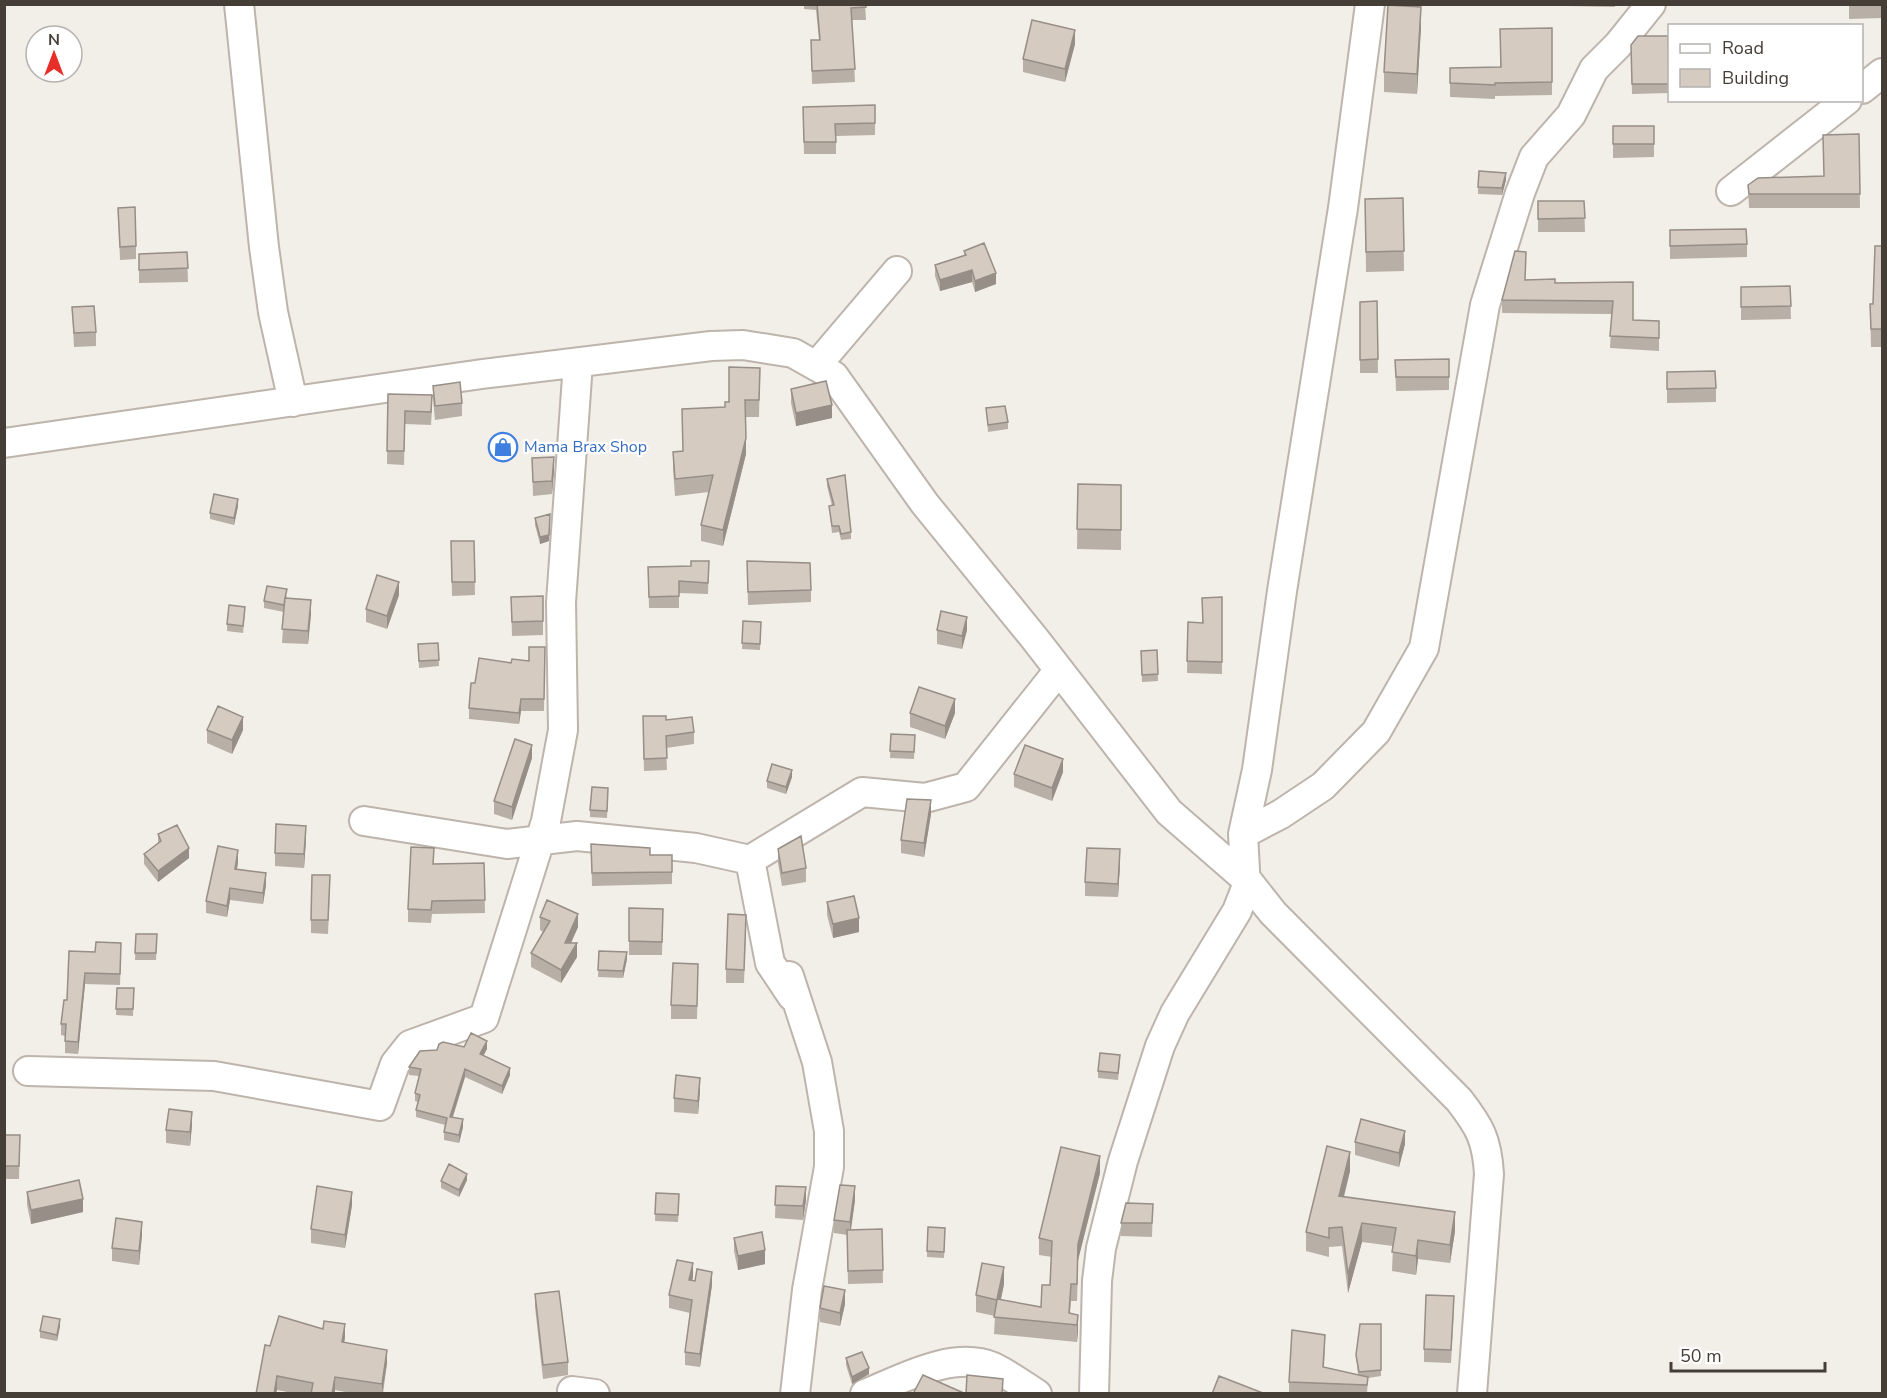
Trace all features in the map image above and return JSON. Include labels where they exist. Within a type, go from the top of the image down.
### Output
[{"type":"street","points":[[1094,1394],[1097,1281],[1101,1248],[1123,1161],[1160,1046],[1175,1013],[1240,904],[1247,879],[1243,834],[1257,770],[1282,591],[1343,208],[1370,4]]},
{"type":"street","points":[[1243,834],[1281,814],[1323,786],[1376,732],[1424,648],[1485,305],[1520,193],[1534,157],[1571,115],[1594,69],[1618,45],[1651,4]]},
{"type":"street","points":[[237,8],[273,312],[293,402]]},
{"type":"street","points":[[1863,88],[1882,73]]},
{"type":"street","points":[[1731,191],[1844,102]]},
{"type":"street","points":[[817,365],[897,271]]},
{"type":"street","points":[[4,443],[578,363],[743,345],[793,353],[834,375],[852,397],[925,504],[1059,670],[1169,812],[1247,879],[1274,913],[1459,1100],[1480,1127],[1487,1149],[1489,1174],[1472,1394]]},
{"type":"street","points":[[28,1071],[214,1076],[380,1106],[395,1064],[410,1045],[484,1018],[546,821],[563,730],[561,602],[578,363]]},
{"type":"street","points":[[364,821],[507,844],[577,836],[696,848],[750,860],[862,792],[925,798],[966,787],[1059,670]]},
{"type":"street","points":[[750,860],[770,963],[801,1009]]},
{"type":"street","points":[[789,976],[817,1062],[829,1131],[830,1167],[807,1290],[795,1394]]},
{"type":"street","points":[[866,1394],[930,1367],[959,1363],[992,1366],[1037,1394]]},
{"type":"building","points":[[817,4],[865,4],[866,7],[851,8],[855,69],[812,71],[811,40],[820,40]]},
{"type":"building","points":[[1882,4],[1882,5],[1849,5]]},
{"type":"building","points":[[1388,5],[1421,7],[1417,74],[1384,72]]},
{"type":"building","points":[[1032,20],[1075,30],[1065,69],[1023,59]]},
{"type":"building","points":[[1552,28],[1552,82],[1495,83],[1495,85],[1450,83],[1450,68],[1501,67],[1500,29]]},
{"type":"building","points":[[1638,36],[1668,36],[1668,84],[1632,84],[1631,45]]},
{"type":"building","points":[[875,105],[875,123],[835,124],[836,142],[804,142],[803,107]]},
{"type":"building","points":[[1613,126],[1654,126],[1654,144],[1613,144]]},
{"type":"building","points":[[1859,134],[1860,194],[1749,194],[1748,185],[1758,178],[1824,176],[1823,135]]},
{"type":"building","points":[[1479,171],[1506,173],[1502,188],[1478,187]]},
{"type":"building","points":[[1403,198],[1404,251],[1366,252],[1365,199]]},
{"type":"building","points":[[1538,201],[1584,201],[1585,218],[1538,219]]},
{"type":"building","points":[[135,207],[136,246],[120,247],[118,208]]},
{"type":"building","points":[[1746,229],[1747,244],[1670,246],[1670,230]]},
{"type":"building","points":[[984,243],[996,273],[975,281],[972,270],[940,280],[935,265],[966,255],[964,251]]},
{"type":"building","points":[[1875,246],[1882,246],[1882,329],[1871,329],[1870,304],[1873,304]]},
{"type":"building","points":[[1515,251],[1526,252],[1525,280],[1555,279],[1555,283],[1633,282],[1633,320],[1659,321],[1659,338],[1610,336],[1613,301],[1502,300]]},
{"type":"building","points":[[187,252],[188,268],[139,270],[139,254]]},
{"type":"building","points":[[1790,286],[1791,306],[1741,307],[1741,287]]},
{"type":"building","points":[[1377,301],[1378,359],[1360,360],[1360,302]]},
{"type":"building","points":[[94,306],[96,332],[74,333],[72,307]]},
{"type":"building","points":[[1449,359],[1449,377],[1396,377],[1395,360]]},
{"type":"building","points":[[729,367],[760,368],[759,400],[745,400],[746,438],[723,530],[701,525],[713,475],[675,479],[673,452],[683,451],[682,409],[725,407],[725,402],[729,402]]},
{"type":"building","points":[[1715,371],[1716,388],[1667,389],[1667,372]]},
{"type":"building","points":[[826,381],[832,405],[796,413],[791,389]]},
{"type":"building","points":[[460,382],[462,403],[435,406],[433,386]]},
{"type":"building","points":[[388,394],[432,395],[431,412],[405,411],[404,451],[387,451]]},
{"type":"building","points":[[1005,406],[1008,422],[988,425],[986,408]]},
{"type":"building","points":[[554,457],[552,481],[533,482],[532,458]]},
{"type":"building","points":[[845,475],[851,532],[841,534],[839,526],[832,526],[829,506],[834,505],[827,479]]},
{"type":"building","points":[[1078,484],[1121,485],[1121,530],[1077,529]]},
{"type":"building","points":[[214,494],[238,499],[234,518],[210,513]]},
{"type":"building","points":[[550,514],[549,535],[540,537],[535,518]]},
{"type":"building","points":[[451,541],[474,541],[475,582],[452,582]]},
{"type":"building","points":[[691,561],[709,561],[708,583],[679,581],[679,596],[649,597],[648,567],[691,566]]},
{"type":"building","points":[[747,561],[810,563],[811,590],[748,592]]},
{"type":"building","points":[[377,575],[399,582],[387,616],[366,609]]},
{"type":"building","points":[[267,586],[287,589],[284,605],[264,601]]},
{"type":"building","points":[[543,596],[543,621],[512,622],[511,597]]},
{"type":"building","points":[[1222,597],[1222,662],[1187,661],[1188,622],[1203,623],[1202,598]]},
{"type":"building","points":[[285,598],[311,600],[308,631],[282,629]]},
{"type":"building","points":[[229,605],[245,607],[243,626],[227,624]]},
{"type":"building","points":[[941,611],[967,617],[962,636],[937,630]]},
{"type":"building","points":[[743,621],[761,622],[760,644],[742,643]]},
{"type":"building","points":[[438,643],[439,660],[419,661],[418,644]]},
{"type":"building","points":[[529,647],[545,647],[544,699],[521,699],[519,713],[469,708],[471,683],[475,683],[479,658],[511,663],[512,659],[529,661]]},
{"type":"building","points":[[1157,650],[1158,674],[1142,675],[1141,651]]},
{"type":"building","points":[[919,687],[955,699],[945,726],[910,713]]},
{"type":"building","points":[[218,706],[243,717],[232,740],[207,730]]},
{"type":"building","points":[[643,716],[666,716],[666,720],[692,717],[694,732],[666,736],[667,758],[644,759]]},
{"type":"building","points":[[891,734],[915,735],[914,752],[890,751]]},
{"type":"building","points":[[515,739],[532,745],[512,807],[494,801]]},
{"type":"building","points":[[1025,745],[1063,759],[1052,788],[1014,774]]},
{"type":"building","points":[[772,764],[792,770],[786,787],[767,781]]},
{"type":"building","points":[[592,787],[608,788],[607,811],[590,810]]},
{"type":"building","points":[[907,799],[931,800],[924,843],[901,840]]},
{"type":"building","points":[[276,824],[306,826],[304,854],[275,853]]},
{"type":"building","points":[[177,825],[189,848],[158,871],[144,854],[161,841],[158,834]]},
{"type":"building","points":[[801,836],[806,868],[782,873],[778,849]]},
{"type":"building","points":[[591,844],[650,848],[650,855],[672,855],[672,872],[592,873]]},
{"type":"building","points":[[218,846],[238,850],[235,869],[266,873],[263,893],[230,888],[227,906],[206,901]]},
{"type":"building","points":[[411,847],[434,848],[433,864],[484,863],[485,900],[432,901],[431,910],[408,909]]},
{"type":"building","points":[[1087,848],[1120,849],[1118,884],[1085,882]]},
{"type":"building","points":[[312,875],[330,875],[328,920],[311,920]]},
{"type":"building","points":[[854,896],[859,918],[833,924],[827,902]]},
{"type":"building","points":[[547,900],[578,914],[565,943],[577,943],[561,970],[531,953],[550,921],[540,917]]},
{"type":"building","points":[[629,908],[663,909],[662,942],[629,941]]},
{"type":"building","points":[[728,914],[746,915],[744,970],[726,969]]},
{"type":"building","points":[[136,934],[157,934],[156,953],[135,953]]},
{"type":"building","points":[[96,942],[121,943],[120,974],[85,973],[78,1042],[65,1041],[66,1024],[61,1024],[64,1000],[67,1000],[69,951],[95,952]]},
{"type":"building","points":[[599,951],[627,952],[623,971],[598,970]]},
{"type":"building","points":[[673,963],[698,964],[697,1006],[671,1005]]},
{"type":"building","points":[[117,988],[134,988],[133,1009],[116,1009]]},
{"type":"building","points":[[471,1033],[487,1041],[480,1054],[510,1068],[502,1086],[465,1069],[450,1117],[463,1119],[459,1135],[444,1132],[447,1118],[416,1110],[420,1095],[415,1093],[421,1069],[409,1067],[420,1051],[437,1050],[439,1044],[443,1042],[464,1047]]},
{"type":"building","points":[[1100,1053],[1120,1055],[1118,1073],[1098,1071]]},
{"type":"building","points":[[676,1075],[700,1078],[698,1101],[674,1098]]},
{"type":"building","points":[[169,1109],[192,1112],[190,1132],[166,1130]]},
{"type":"building","points":[[1361,1119],[1405,1131],[1399,1153],[1355,1142]]},
{"type":"building","points":[[4,1135],[20,1135],[19,1166],[4,1166]]},
{"type":"building","points":[[1327,1146],[1350,1152],[1339,1196],[1455,1212],[1450,1245],[1418,1240],[1416,1256],[1392,1252],[1396,1228],[1362,1223],[1348,1274],[1342,1227],[1329,1228],[1329,1238],[1306,1232]]},
{"type":"building","points":[[1061,1147],[1100,1156],[1078,1244],[1077,1284],[1071,1284],[1069,1313],[1078,1315],[1077,1325],[994,1317],[997,1300],[976,1295],[982,1263],[1004,1267],[997,1299],[1041,1307],[1042,1285],[1050,1285],[1052,1241],[1039,1238]]},
{"type":"building","points":[[449,1164],[467,1174],[459,1190],[441,1181]]},
{"type":"building","points":[[79,1180],[83,1199],[31,1210],[27,1192]]},
{"type":"building","points":[[840,1185],[855,1186],[850,1222],[834,1220]]},
{"type":"building","points":[[317,1186],[352,1192],[345,1235],[311,1229]]},
{"type":"building","points":[[776,1186],[806,1187],[803,1206],[775,1205]]},
{"type":"building","points":[[656,1193],[679,1194],[678,1215],[655,1214]]},
{"type":"building","points":[[1126,1203],[1153,1204],[1152,1223],[1121,1223]]},
{"type":"building","points":[[116,1218],[142,1222],[139,1251],[112,1248]]},
{"type":"building","points":[[928,1227],[945,1228],[944,1252],[927,1251]]},
{"type":"building","points":[[882,1229],[883,1270],[848,1271],[847,1230]]},
{"type":"building","points":[[762,1232],[765,1250],[738,1256],[734,1238]]},
{"type":"building","points":[[677,1260],[693,1263],[689,1280],[695,1281],[697,1269],[712,1272],[700,1354],[685,1352],[692,1300],[669,1295]]},
{"type":"building","points":[[824,1286],[845,1290],[840,1313],[820,1308]]},
{"type":"building","points":[[559,1291],[568,1362],[543,1365],[535,1294]]},
{"type":"building","points":[[1426,1295],[1454,1296],[1451,1350],[1424,1349]]},
{"type":"building","points":[[43,1316],[60,1319],[57,1335],[40,1331]]},
{"type":"building","points":[[279,1316],[323,1329],[324,1321],[345,1324],[342,1342],[387,1350],[382,1384],[335,1377],[332,1394],[311,1394],[313,1383],[277,1376],[274,1394],[256,1394],[265,1345],[270,1346]]},
{"type":"building","points":[[1360,1324],[1381,1324],[1381,1370],[1359,1372],[1356,1355]]},
{"type":"building","points":[[1292,1330],[1325,1335],[1323,1367],[1368,1377],[1367,1385],[1289,1382]]},
{"type":"building","points":[[862,1352],[869,1368],[852,1377],[846,1358]]},
{"type":"building","points":[[923,1375],[966,1394],[913,1394]]},
{"type":"building","points":[[967,1375],[1003,1379],[1002,1394],[966,1394]]},
{"type":"building","points":[[1219,1376],[1263,1393],[1263,1394],[1212,1394]]},
{"type":"place","name":"Mama Brax Shop","points":[[503,447]]}]
